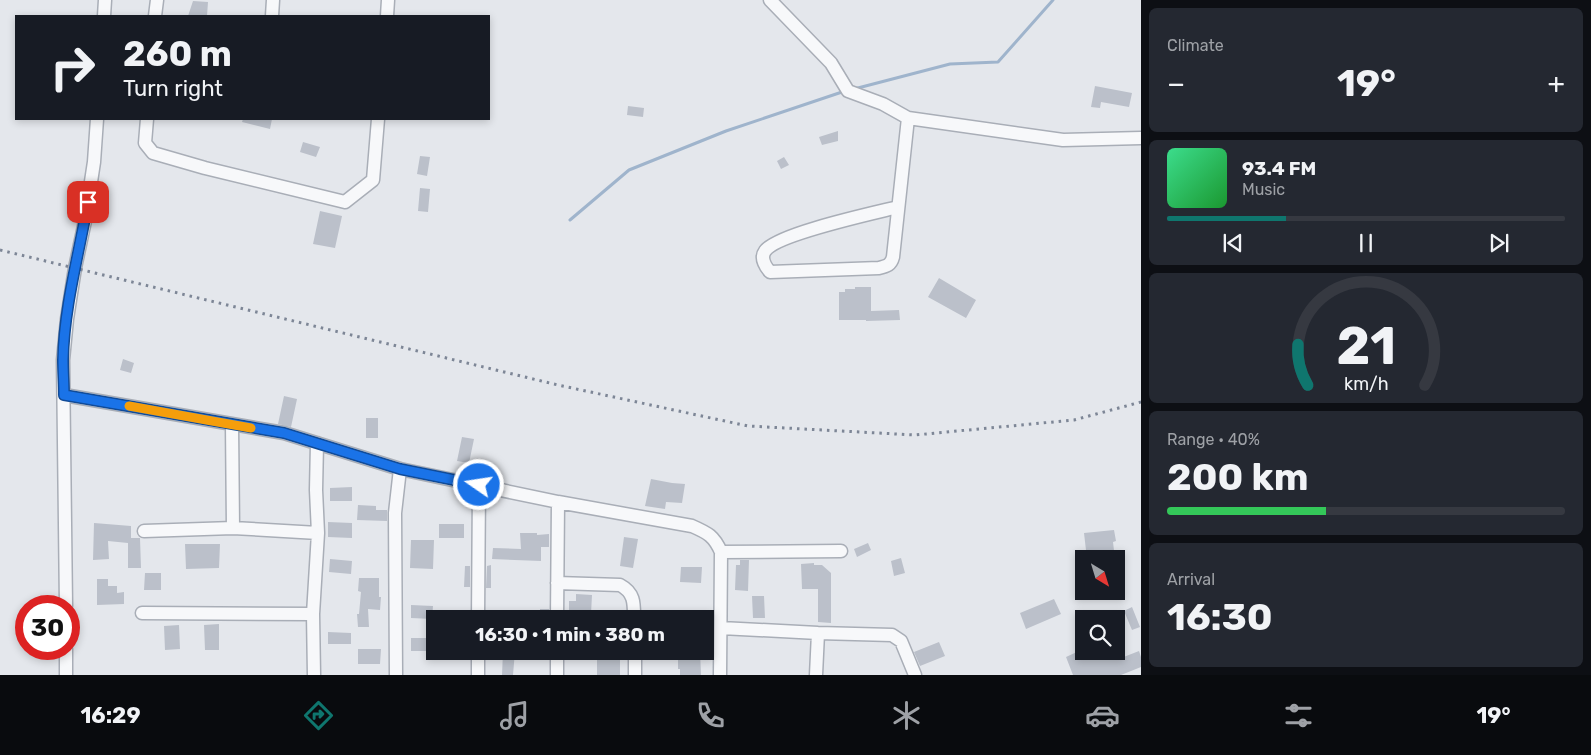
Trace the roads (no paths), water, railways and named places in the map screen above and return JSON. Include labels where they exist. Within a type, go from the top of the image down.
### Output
[{"type":"street","points":[[104,15],[105,0]]},
{"type":"street","points":[[155,15],[157,0]]},
{"type":"street","points":[[272,15],[273,0]]},
{"type":"street","points":[[387,15],[388,0]]},
{"type":"street","points":[[770,0],[831,63],[848,91],[883,104],[908,118],[1063,140],[1141,138]]},
{"type":"street","points":[[898,207],[847,219],[790,236],[765,250],[763,257],[766,266],[770,272],[879,268],[891,263],[893,257],[908,118]]},
{"type":"street","points":[[66,595],[63,360],[67,319],[94,162],[97,120]]},
{"type":"street","points":[[147,120],[145,143],[153,153],[205,168],[346,202],[373,180],[378,120]]},
{"type":"street","points":[[64,395],[284,433],[400,469],[558,502],[692,526],[708,534],[716,542],[721,552],[720,675]]},
{"type":"street","points":[[232,425],[233,528]]},
{"type":"street","points":[[314,675],[313,614],[318,533],[316,490],[317,443]]},
{"type":"street","points":[[396,675],[395,513],[400,469]]},
{"type":"street","points":[[478,610],[479,485]]},
{"type":"street","points":[[557,610],[558,502]]},
{"type":"street","points":[[144,532],[233,528],[318,533]]},
{"type":"street","points":[[721,552],[842,551]]},
{"type":"street","points":[[557,583],[620,585],[633,596],[634,610]]},
{"type":"street","points":[[142,613],[313,614]]},
{"type":"street","points":[[721,628],[892,635],[901,642],[915,675]]},
{"type":"street","points":[[816,675],[818,633]]},
{"type":"street","points":[[66,660],[66,675]]},
{"type":"street","points":[[478,660],[478,675]]},
{"type":"street","points":[[557,660],[557,675]]},
{"type":"street","points":[[635,660],[635,675]]},
{"type":"waterway","points":[[854,89],[950,64],[998,62],[1053,0]]},
{"type":"waterway","points":[[570,220],[629,170],[726,131],[845,91]]},
{"type":"railway","points":[[0,250],[558,385],[748,426],[915,435],[1074,420],[1141,402]]}]
